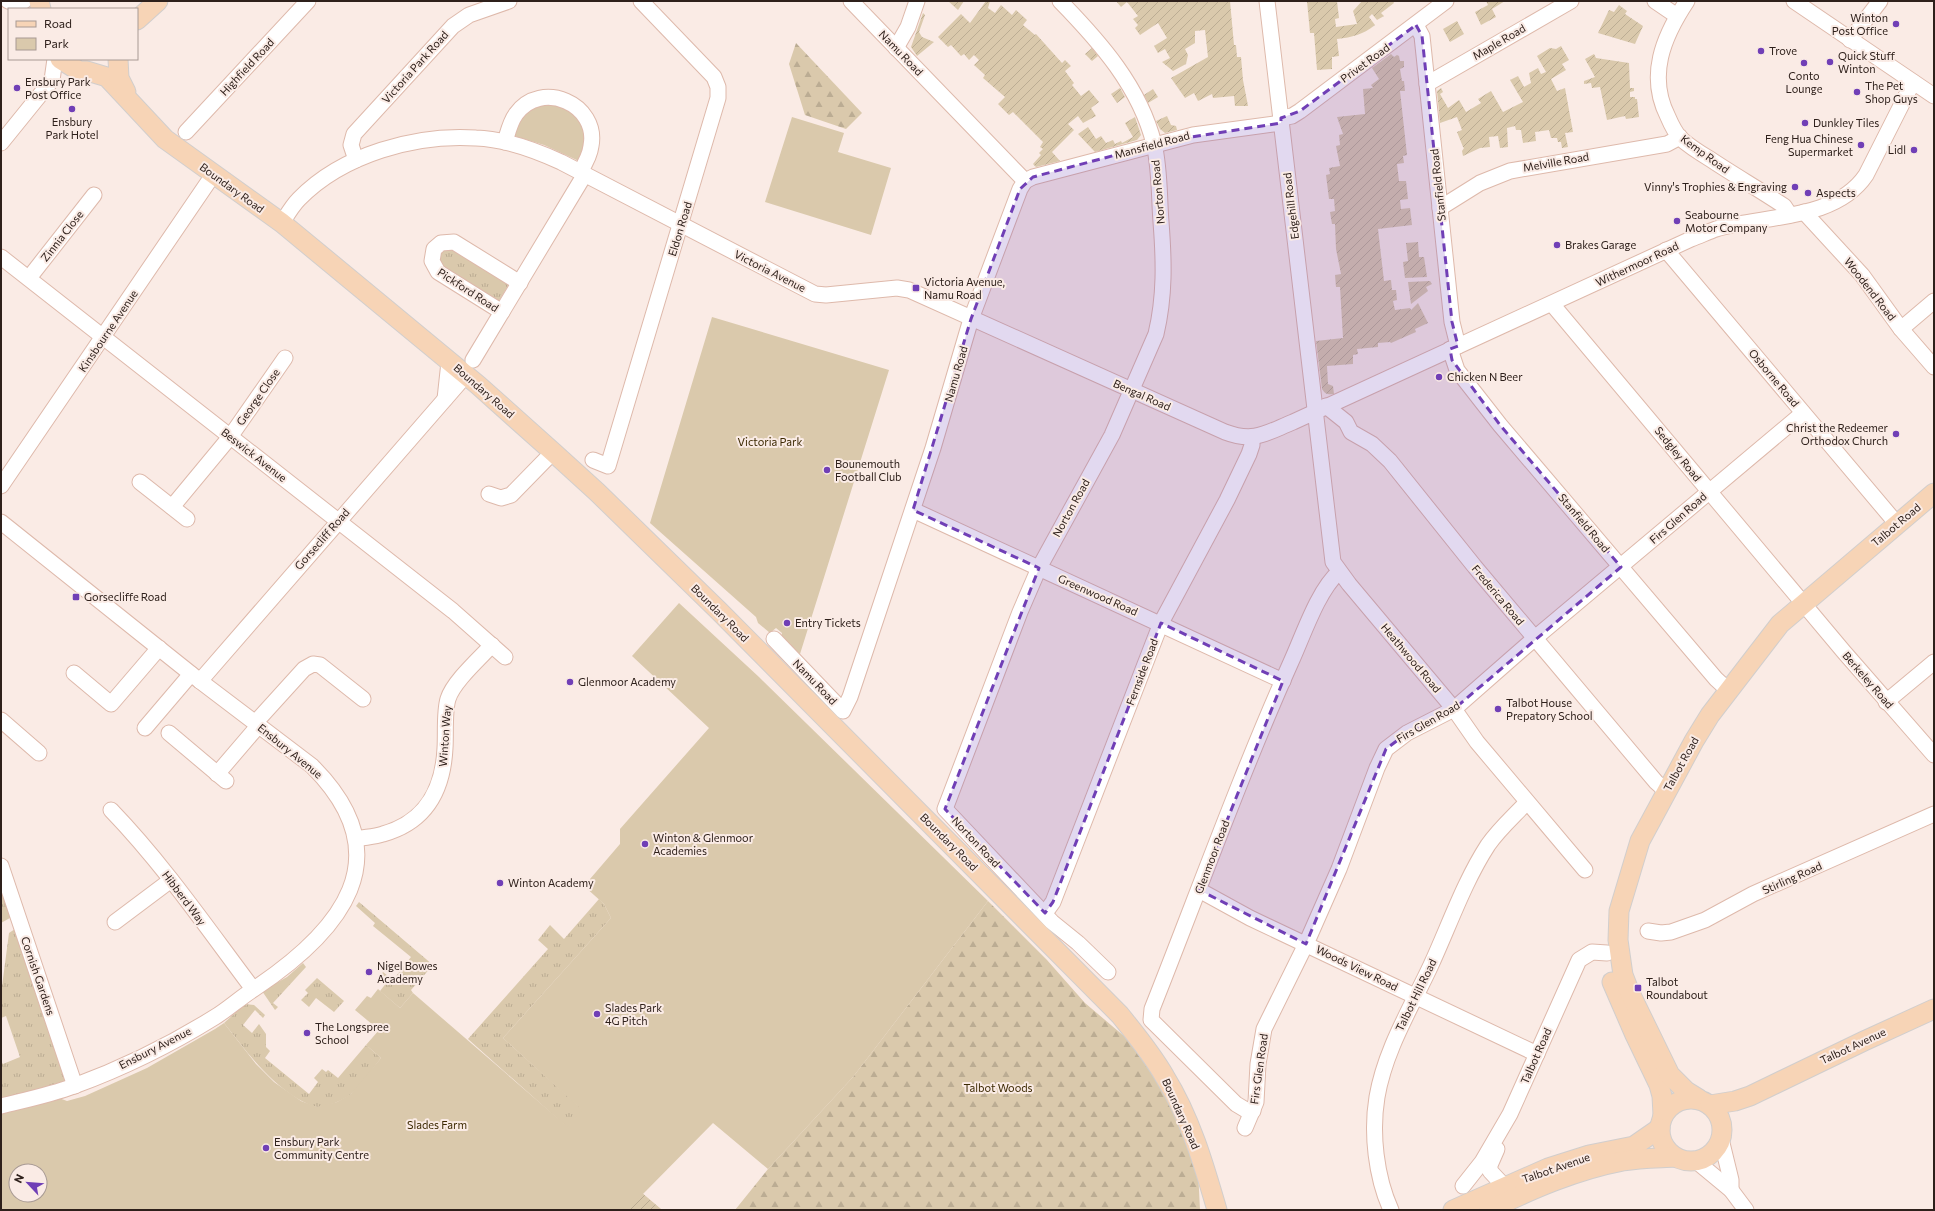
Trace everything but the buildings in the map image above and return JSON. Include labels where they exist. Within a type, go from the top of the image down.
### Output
[{"type":"main road","points":[[138,19],[158,1]]},
{"type":"main road","name":"Boundary Road","points":[[64,60],[88,67],[107,77],[128,97],[151,126],[165,139],[282,223],[450,362],[460,380],[553,452],[598,492],[719,611],[1120,1015],[1149,1051],[1178,1100],[1206,1171],[1217,1210]]},
{"type":"main road","name":"Boundary Road","points":[[118,60],[119,78],[128,97]]},
{"type":"main road","name":"Talbot Road","points":[[1705,1102],[1686,1091],[1670,1076],[1630,993],[1623,975],[1618,940],[1619,911],[1640,841],[1694,741],[1728,690],[1780,624],[1934,493]]},
{"type":"main road","points":[[1640,841],[1622,874],[1614,896],[1609,921],[1607,953],[1612,980],[1622,1006],[1659,1085],[1662,1096],[1661,1122],[1661,1138],[1664,1147],[1675,1157],[1685,1161],[1696,1161],[1711,1154],[1721,1132],[1718,1114],[1705,1102],[1691,1098],[1678,1101],[1671,1106],[1661,1122]]},
{"type":"main road","name":"Talbot Avenue","points":[[1705,1102],[1735,1102],[1750,1096],[1934,1009]]},
{"type":"main road","name":"Talbot Avenue","points":[[1721,1132],[1750,1096]]},
{"type":"main road","name":"Talbot Avenue","points":[[1452,1210],[1568,1161],[1634,1146],[1661,1122]]},
{"type":"main road","name":"Talbot Avenue","points":[[1489,1210],[1543,1185],[1570,1175],[1624,1161],[1675,1157]]},
{"type":"street","name":"Highfield Road","points":[[186,132],[308,1]]},
{"type":"street","name":"Victoria Park Road","points":[[356,160],[351,145],[354,134],[452,26],[469,15],[509,1]]},
{"type":"street","name":"Eldon Road","points":[[593,460],[608,466],[718,98],[718,87],[714,77],[641,1]]},
{"type":"street","name":"Namu Road","points":[[774,639],[843,711],[850,697],[913,510],[946,408],[972,318],[1020,189],[1025,181],[851,1]]},
{"type":"street","points":[[896,48],[908,27],[917,1]]},
{"type":"street","name":"Norton Road","points":[[1060,1],[1096,39],[1122,73],[1140,108],[1154,144],[1164,268],[1163,291],[1156,334],[1112,435],[1038,568],[945,809],[993,862],[1108,972]]},
{"type":"street","name":"Edgehill Road","points":[[1267,1],[1281,121],[1320,409]]},
{"type":"street","name":"Privet Road","points":[[1281,121],[1300,111],[1446,1]]},
{"type":"street","name":"Maple Road","points":[[1427,84],[1571,1]]},
{"type":"street","points":[[1655,1],[1677,16]]},
{"type":"street","name":"Kemp Road","points":[[1687,1],[1677,16],[1664,43],[1659,59],[1657,77],[1659,93],[1664,109],[1680,137],[1719,165],[1797,214]]},
{"type":"street","points":[[1794,1],[1934,96]]},
{"type":"street","points":[[1850,40],[1880,1]]},
{"type":"street","name":"Stanfield Road","points":[[1416,25],[1422,36],[1457,370],[1500,425],[1716,679],[1728,690]]},
{"type":"street","points":[[52,80],[55,60]]},
{"type":"street","points":[[1,144],[52,80],[64,74],[88,67]]},
{"type":"street","name":"Withermoor Road","points":[[1320,409],[1552,304],[1666,250],[1716,229],[1797,214],[1844,198],[1855,189],[1877,156],[1913,82]]},
{"type":"street","points":[[505,142],[512,120],[523,106],[542,97],[562,99],[578,108],[590,126],[592,146],[582,173]]},
{"type":"street","name":"Mansfield Road","points":[[1025,181],[1033,177],[1154,144],[1201,133],[1281,121]]},
{"type":"street","name":"Melville Road","points":[[1440,208],[1480,183],[1504,172],[1667,144],[1680,137]]},
{"type":"street","name":"Victoria Avenue","points":[[282,223],[298,200],[309,189],[340,168],[356,160],[397,147],[436,138],[477,138],[505,142],[542,153],[816,294],[826,295],[897,288],[909,290],[972,318]]},
{"type":"street","name":"Pickford Road","points":[[460,380],[520,283],[582,173]]},
{"type":"street","name":"Kinsbourne Avenue","points":[[1,486],[214,175]]},
{"type":"street","name":"Zinnia Close","points":[[29,278],[94,195]]},
{"type":"street","name":"Woodend Road","points":[[1797,214],[1862,275],[1902,329],[1934,367]]},
{"type":"street","name":"Pickford Road","points":[[502,312],[438,272],[432,261],[434,249],[441,243],[454,242],[520,283]]},
{"type":"street","name":"Osborne Road","points":[[1666,250],[1897,524]]},
{"type":"street","name":"Beswick Avenue","points":[[1,257],[468,624],[504,657]]},
{"type":"street","points":[[1902,329],[1934,301]]},
{"type":"street","name":"Sedgley Road","points":[[1552,304],[1804,603]]},
{"type":"street","name":"Bengal Road","points":[[972,318],[1225,432],[1242,438],[1252,438]]},
{"type":"street","name":"George Close","points":[[172,507],[230,437],[285,358]]},
{"type":"street","points":[[450,362],[460,380]]},
{"type":"street","name":"Gorsecliff Road","points":[[145,728],[195,678],[338,521],[460,380]]},
{"type":"street","points":[[1252,438],[1320,409]]},
{"type":"street","name":"Heathwood Road","points":[[1320,409],[1333,562],[1339,572],[1454,709],[1477,742],[1585,870]]},
{"type":"street","name":"Frederica Road","points":[[1320,409],[1346,422],[1351,432],[1372,444],[1390,461],[1475,567],[1656,782],[1666,791]]},
{"type":"street","name":"Firs Glen Road","points":[[1245,1128],[1256,1102],[1258,1064],[1264,1029],[1306,944],[1339,869],[1379,762],[1386,749],[1407,733],[1454,709],[1535,638],[1803,413]]},
{"type":"street","name":"Fernside Road","points":[[1045,913],[1053,902],[1161,623],[1227,500],[1249,454],[1252,445],[1252,438]]},
{"type":"street","points":[[489,494],[501,498],[511,495],[553,452]]},
{"type":"street","points":[[140,482],[187,519]]},
{"type":"street","name":"Greenwood Road","points":[[913,510],[1283,680]]},
{"type":"street","name":"Ensbury Avenue","points":[[1,522],[195,678],[312,766],[325,779],[342,803],[352,824],[356,839],[354,877],[339,913],[328,927],[305,950],[276,974],[215,1017],[142,1058],[75,1086],[1,1106]]},
{"type":"street","name":"Glenmoor Road","points":[[1253,1111],[1246,1110],[1236,1104],[1151,1020],[1152,1009],[1283,680],[1326,587],[1339,572]]},
{"type":"street","name":"Berkeley Road","points":[[1804,603],[1886,702],[1925,743],[1934,755]]},
{"type":"street","name":"Winton Way","points":[[356,839],[382,835],[397,829],[417,817],[436,793],[444,767],[448,698],[463,675],[492,645]]},
{"type":"street","points":[[74,673],[111,704],[159,648]]},
{"type":"street","points":[[1886,702],[1934,662]]},
{"type":"street","points":[[169,734],[221,778],[257,724],[304,669],[313,664],[320,665],[363,699]]},
{"type":"street","points":[[3,727],[39,753]]},
{"type":"street","name":"Talbot Hill Road","points":[[1392,1210],[1381,1178],[1376,1142],[1375,1119],[1377,1097],[1388,1057],[1475,869],[1488,845],[1504,825],[1527,802]]},
{"type":"street","name":"Hibberd Way","points":[[111,810],[135,835],[171,880],[253,989]]},
{"type":"street","name":"Stirling Road","points":[[1648,931],[1661,933],[1671,932],[1705,920],[1753,894],[1934,814]]},
{"type":"street","name":"Cornish Gardens","points":[[1,866],[75,1086]]},
{"type":"street","points":[[115,922],[171,880]]},
{"type":"street","name":"Woods View Road","points":[[1199,890],[1250,918],[1537,1054]]},
{"type":"street","name":"Talbot Road","points":[[1505,1187],[1490,1171],[1490,1165],[1510,1114],[1579,960],[1592,952],[1607,953]]},
{"type":"street","name":"Talbot Road","points":[[1463,1186],[1482,1162],[1510,1114]]},
{"type":"street","points":[[1721,1132],[1731,1180],[1731,1190]]},
{"type":"street","points":[[1696,1161],[1731,1190],[1746,1210]]},
{"type":"highlighted area","points":[[1416,25],[1422,36],[1452,322],[1458,346],[1450,349],[1452,360],[1500,425],[1621,567],[1454,709],[1407,733],[1386,749],[1306,944],[1199,890],[1283,681],[1161,623],[1053,902],[1045,913],[945,809],[1039,568],[913,510],[971,319],[1020,189],[1033,177],[1172,140],[1281,123],[1281,118],[1300,111]]},
{"type":"green space","points":[[948,1],[964,1],[958,10]]},
{"type":"green space","points":[[986,1],[990,1],[988,8],[995,13],[1001,5],[1012,15],[1016,10],[1027,20],[1023,25],[1035,35],[1036,34],[1062,63],[1065,60],[1071,66],[1065,71],[1074,83],[1072,85],[1081,96],[1089,90],[1099,102],[1091,108],[1096,116],[1083,123],[1078,116],[1068,124],[1074,130],[1052,152],[1060,161],[1036,167],[1033,164],[1041,155],[1039,153],[1043,149],[1040,147],[1043,142],[1013,112],[1009,115],[998,104],[1005,97],[983,78],[985,75],[974,65],[979,60],[974,55],[969,60],[964,54],[961,56],[951,45],[948,47],[938,37],[961,14],[970,23]]},
{"type":"green space","points":[[1116,1],[1230,1],[1234,45],[1236,45],[1237,57],[1241,57],[1243,80],[1248,106],[1235,106],[1234,96],[1213,98],[1212,94],[1198,101],[1194,93],[1185,98],[1171,78],[1208,57],[1205,30],[1195,31],[1195,43],[1185,49],[1188,55],[1186,64],[1173,71],[1162,62],[1170,58],[1165,49],[1158,53],[1154,46],[1167,38],[1158,23],[1140,35],[1135,28],[1138,25],[1133,19],[1138,16],[1127,2],[1121,7]]},
{"type":"green space","points":[[1307,1],[1337,1],[1339,18],[1335,19],[1336,27],[1357,24],[1353,11],[1362,1],[1393,1],[1394,3],[1381,13],[1384,16],[1377,20],[1372,14],[1369,17],[1375,25],[1366,31],[1357,35],[1337,39],[1339,56],[1332,57],[1332,69],[1317,70],[1314,33],[1310,33]]},
{"type":"green space","points":[[1486,1],[1505,1],[1492,9],[1496,17],[1481,25],[1475,12],[1488,5]]},
{"type":"green space","points":[[1619,5],[1627,11],[1625,14],[1643,26],[1635,44],[1598,33],[1609,10],[1614,12]]},
{"type":"green space","points":[[923,13],[925,15],[919,32],[922,37],[934,42],[917,56],[911,47]]},
{"type":"green space","points":[[1457,21],[1464,34],[1450,42],[1443,29]]},
{"type":"green space","points":[[796,43],[862,113],[846,129],[805,115],[789,64]]},
{"type":"green space","points":[[1561,46],[1569,60],[1562,64],[1566,70],[1551,79],[1557,91],[1565,88],[1573,132],[1565,133],[1568,147],[1562,148],[1561,142],[1558,142],[1557,138],[1551,138],[1549,130],[1535,132],[1536,141],[1523,143],[1521,130],[1516,130],[1515,126],[1507,128],[1508,147],[1500,148],[1498,136],[1489,137],[1490,147],[1480,148],[1463,156],[1462,151],[1464,148],[1457,132],[1462,130],[1457,117],[1440,123],[1437,91],[1441,88],[1443,92],[1440,94],[1448,108],[1459,100],[1466,112],[1481,103],[1478,99],[1491,91],[1503,112],[1523,102],[1510,80],[1518,76],[1524,87],[1531,83],[1529,73],[1538,68],[1541,74],[1546,72],[1537,56],[1550,48],[1556,49]]},
{"type":"green space","points":[[1092,48],[1098,56],[1092,61],[1085,54]]},
{"type":"green space","points":[[1391,54],[1394,57],[1397,55],[1399,56],[1400,61],[1404,61],[1404,67],[1400,69],[1402,81],[1404,81],[1405,91],[1400,91],[1407,155],[1403,156],[1404,163],[1397,164],[1399,181],[1406,181],[1408,199],[1400,200],[1401,209],[1410,208],[1412,225],[1378,229],[1384,281],[1391,280],[1392,290],[1396,290],[1397,300],[1393,301],[1395,310],[1410,308],[1411,310],[1418,303],[1428,323],[1415,329],[1416,332],[1391,343],[1378,343],[1378,347],[1357,349],[1358,354],[1353,355],[1353,364],[1327,366],[1328,384],[1333,386],[1334,394],[1328,394],[1322,389],[1316,341],[1343,338],[1340,287],[1336,287],[1335,275],[1341,274],[1336,249],[1335,224],[1332,224],[1330,212],[1335,211],[1334,199],[1329,199],[1326,175],[1330,174],[1329,168],[1340,166],[1336,146],[1340,145],[1339,135],[1343,134],[1337,117],[1365,114],[1363,89],[1373,88],[1371,85],[1379,79],[1372,68]]},
{"type":"green space","points":[[1594,54],[1596,58],[1629,63],[1630,88],[1634,88],[1634,91],[1630,92],[1630,97],[1635,97],[1635,99],[1637,99],[1639,117],[1626,119],[1625,116],[1607,120],[1600,87],[1592,88],[1591,83],[1584,84],[1584,81],[1595,77],[1585,59]]},
{"type":"green space","points":[[1120,88],[1125,97],[1117,103],[1111,94]]},
{"type":"green space","points":[[1153,89],[1158,97],[1148,103],[1144,95]]},
{"type":"green space","points":[[552,103],[577,115],[587,137],[581,162],[544,145],[511,135],[512,130],[531,108]]},
{"type":"green space","points":[[1167,116],[1171,125],[1176,126],[1177,130],[1165,133],[1160,129],[1156,121]]},
{"type":"green space","points":[[792,117],[844,133],[838,152],[891,168],[871,235],[765,202]]},
{"type":"green space","points":[[1135,117],[1141,135],[1137,140],[1095,152],[1078,134],[1088,127],[1096,139],[1101,136],[1106,143],[1113,140],[1115,144],[1121,141],[1122,143],[1133,137],[1125,123]]},
{"type":"green space","points":[[1418,242],[1419,257],[1424,257],[1427,277],[1405,278],[1403,262],[1408,261],[1406,243]]},
{"type":"green space","points":[[452,245],[511,281],[497,304],[442,270],[438,250]]},
{"type":"green space","points":[[1430,281],[1432,284],[1426,287],[1428,291],[1411,304],[1408,282]]},
{"type":"green space","name":"Victoria Park","points":[[712,317],[889,370],[800,654],[781,638],[782,633],[776,628],[770,633],[758,623],[756,617],[650,523]]},
{"type":"green space","name":"Slades Farm","points":[[679,603],[759,677],[988,901],[853,1077],[768,1169],[713,1123],[643,1194],[662,1210],[1,1210],[1,1113],[59,1098],[67,1101],[85,1096],[147,1068],[224,1023],[256,1064],[274,1082],[301,1101],[317,1107],[337,1102],[351,1094],[381,1058],[366,1045],[379,1030],[355,1010],[367,996],[371,998],[378,989],[400,1008],[413,993],[568,1127],[582,1110],[503,1038],[611,918],[604,904],[584,886],[620,844],[620,829],[709,728],[632,656]]},
{"type":"green space","points":[[1,866],[17,914],[1,923]]},
{"type":"green space","points":[[599,899],[604,904],[611,918],[503,1038],[583,1110],[568,1128],[468,1039],[548,949],[538,940],[550,925],[564,939]]},
{"type":"green space","name":"Talbot Woods","points":[[988,901],[1047,960],[1085,1003],[1131,1042],[1168,1095],[1198,1170],[1200,1210],[735,1210],[768,1169],[853,1077]]},
{"type":"green space","points":[[359,902],[433,965],[411,990],[413,993],[400,1008],[380,991],[387,982],[380,976],[383,972],[393,980],[411,957],[373,926],[375,923],[356,906]]},
{"type":"green space","points":[[21,925],[75,1086],[1,1106],[1,1061],[3,1064],[20,1057],[6,1016],[1,1018],[1,994],[9,933]]},
{"type":"green space","points":[[303,963],[306,967],[273,1003],[278,1007],[275,1010],[262,991],[287,977]]},
{"type":"green space","points":[[317,978],[344,1001],[334,1012],[316,998],[309,1007],[301,1000],[308,993],[305,990]]},
{"type":"green space","points":[[245,1004],[254,1005],[265,1015],[263,1018],[255,1010],[243,1025],[252,1033],[259,1024],[266,1034],[266,1047],[270,1051],[265,1058],[309,1094],[318,1082],[314,1078],[322,1069],[326,1072],[328,1070],[338,1078],[366,1045],[381,1058],[354,1092],[339,1101],[326,1106],[316,1107],[298,1099],[276,1083],[249,1054],[224,1023]]},
{"type":"green space","points":[[642,1193],[662,1210],[622,1210]]},
{"type":"place","name":"Winton Post Office","points":[[1896,24]]},
{"type":"place","name":"Trove","points":[[1761,51]]},
{"type":"place","name":"Quick Stuff Winton","points":[[1830,62]]},
{"type":"place","name":"Conto Lounge","points":[[1804,63]]},
{"type":"place","name":"Ensbury Park Post Office","points":[[17,88]]},
{"type":"place","name":"The Pet Shop Guys","points":[[1857,92]]},
{"type":"place","name":"Ensbury Park Hotel","points":[[72,109]]},
{"type":"place","name":"Dunkley Tiles","points":[[1805,123]]},
{"type":"place","name":"Feng Hua Chinese Supermarket","points":[[1861,145]]},
{"type":"place","name":"Lidl","points":[[1914,150]]},
{"type":"place","name":"Vinny's Trophies & Engraving","points":[[1795,187]]},
{"type":"place","name":"Aspects","points":[[1808,193]]},
{"type":"place","name":"Seabourne Motor Company","points":[[1677,221]]},
{"type":"place","name":"Brakes Garage","points":[[1557,245]]},
{"type":"place","name":"Victoria Avenue, Namu Road","points":[[916,288]]},
{"type":"place","name":"Chicken N Beer","points":[[1439,377]]},
{"type":"place","name":"Christ the Redeemer Orthodox Church","points":[[1896,434]]},
{"type":"place","name":"Bounemouth Football Club","points":[[827,470]]},
{"type":"place","name":"Gorsecliffe Road","points":[[76,597]]},
{"type":"place","name":"Entry Tickets","points":[[787,623]]},
{"type":"place","name":"Glenmoor Academy","points":[[570,682]]},
{"type":"place","name":"Talbot House Prepatory School","points":[[1498,709]]},
{"type":"place","name":"Winton & Glenmoor Academies","points":[[645,844]]},
{"type":"place","name":"Winton Academy","points":[[500,883]]},
{"type":"place","name":"Nigel Bowes Academy","points":[[369,972]]},
{"type":"place","name":"Talbot Roundabout","points":[[1638,988]]},
{"type":"place","name":"Slades Park 4G Pitch","points":[[597,1014]]},
{"type":"place","name":"The Longspree School","points":[[307,1033]]},
{"type":"place","name":"Ensbury Park Community Centre","points":[[266,1148]]}]
